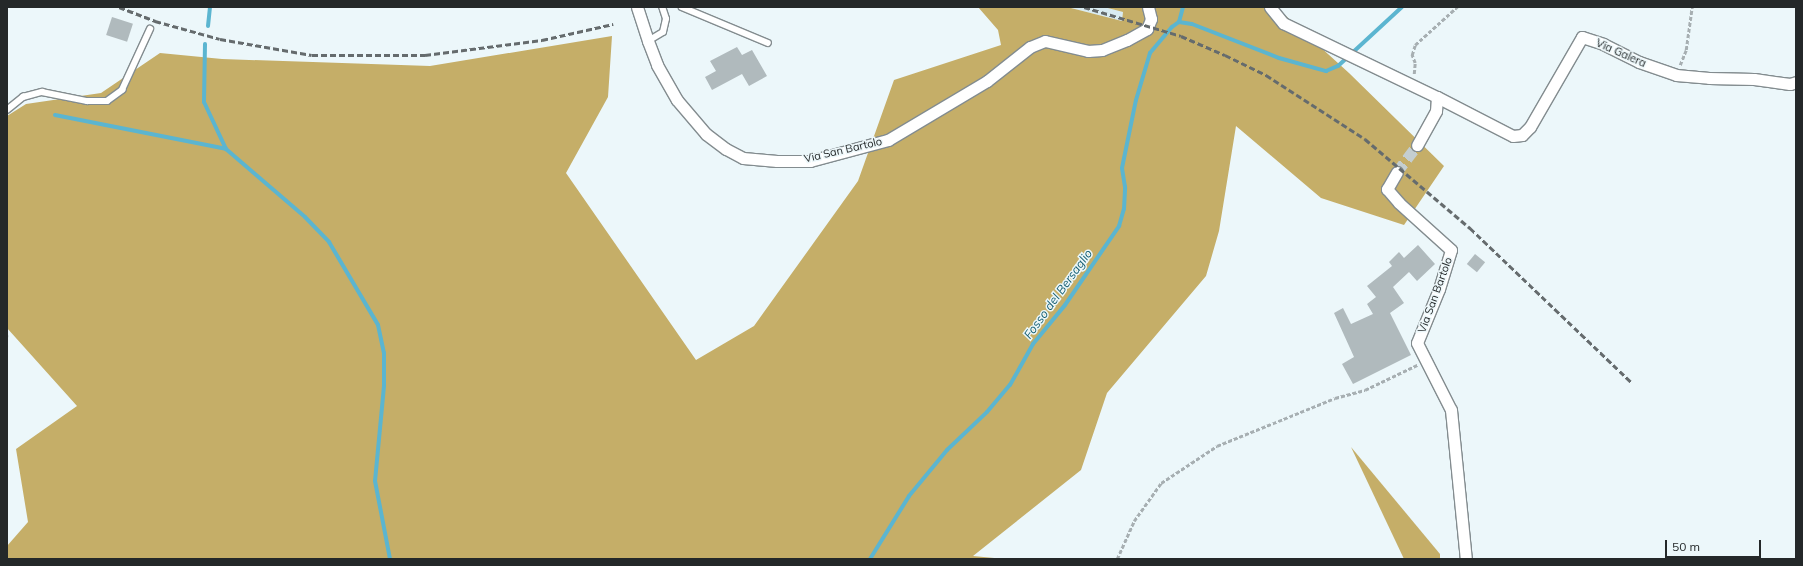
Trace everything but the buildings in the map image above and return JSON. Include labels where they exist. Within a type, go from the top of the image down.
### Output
[{"type":"street","name":"Via San Bartolo","points":[[637,7],[657,65],[677,100],[706,134],[726,149],[743,158],[777,161],[810,161],[888,140],[987,81],[1030,47],[1045,41],[1088,52],[1102,50],[1127,40],[1147,29],[1150,19],[1148,7]]},
{"type":"street","points":[[1270,7],[1283,23],[1437,97],[1436,111],[1417,145]]},
{"type":"street","name":"Via Galera","points":[[1437,97],[1513,136],[1522,135],[1530,127],[1582,37],[1603,44],[1639,62],[1676,74],[1709,78],[1754,79],[1790,84],[1796,82]]},
{"type":"street","name":"Via San Bartolo","points":[[1397,172],[1387,189],[1399,204],[1451,250],[1439,289],[1417,343],[1427,360],[1451,410],[1466,559]]},
{"type":"lane","points":[[648,41],[663,32],[666,19],[662,7]]},
{"type":"lane","points":[[682,7],[768,43]]},
{"type":"lane","points":[[7,110],[23,97],[42,92],[87,101],[107,101],[122,90],[150,29]]},
{"type":"path","points":[[1409,83],[1415,72],[1415,63],[1412,55],[1415,45],[1457,7]]},
{"type":"path","points":[[1676,74],[1686,50],[1692,7]]},
{"type":"path","points":[[1118,559],[1134,521],[1161,483],[1217,446],[1335,398],[1365,390],[1427,360]]},
{"type":"shaded area","points":[[978,7],[1067,7],[1122,21],[1123,12],[1104,7],[1276,7],[1349,73],[1444,166],[1404,225],[1321,198],[1236,126],[1219,231],[1206,276],[1107,393],[1081,470],[973,556],[1005,559],[7,559],[7,546],[28,522],[16,449],[77,406],[7,328],[7,116],[26,104],[101,93],[160,53],[222,59],[430,66],[612,36],[608,97],[566,173],[696,360],[754,326],[858,181],[894,80],[1001,45],[998,30]]},
{"type":"shaded area","points":[[1067,7],[1104,7],[1123,12],[1122,21]]},
{"type":"shaded area","points":[[1351,447],[1440,554],[1440,559],[1404,559]]},
{"type":"waterway","points":[[208,26],[210,7]]},
{"type":"waterway","name":"Fosso del Bersaglio","points":[[870,559],[909,496],[947,450],[987,412],[1010,385],[1033,344],[1065,305],[1119,226],[1124,209],[1125,187],[1122,168],[1136,100],[1150,53],[1172,27],[1179,22],[1183,7]]},
{"type":"waterway","points":[[1179,22],[1192,24],[1279,58],[1326,71],[1338,66],[1402,7]]},
{"type":"waterway","points":[[205,44],[204,102],[226,149],[305,217],[329,242],[378,325],[384,353],[384,386],[375,481],[390,559]]},
{"type":"waterway","points":[[55,115],[226,149]]},
{"type":"tunnel","points":[[1397,172],[1417,145]]},
{"type":"railway","points":[[119,7],[155,21],[220,39],[312,55],[425,55],[542,40],[613,24]]},
{"type":"railway","points":[[1084,7],[1181,36],[1225,55],[1266,75],[1365,139],[1470,228],[1631,382]]}]
